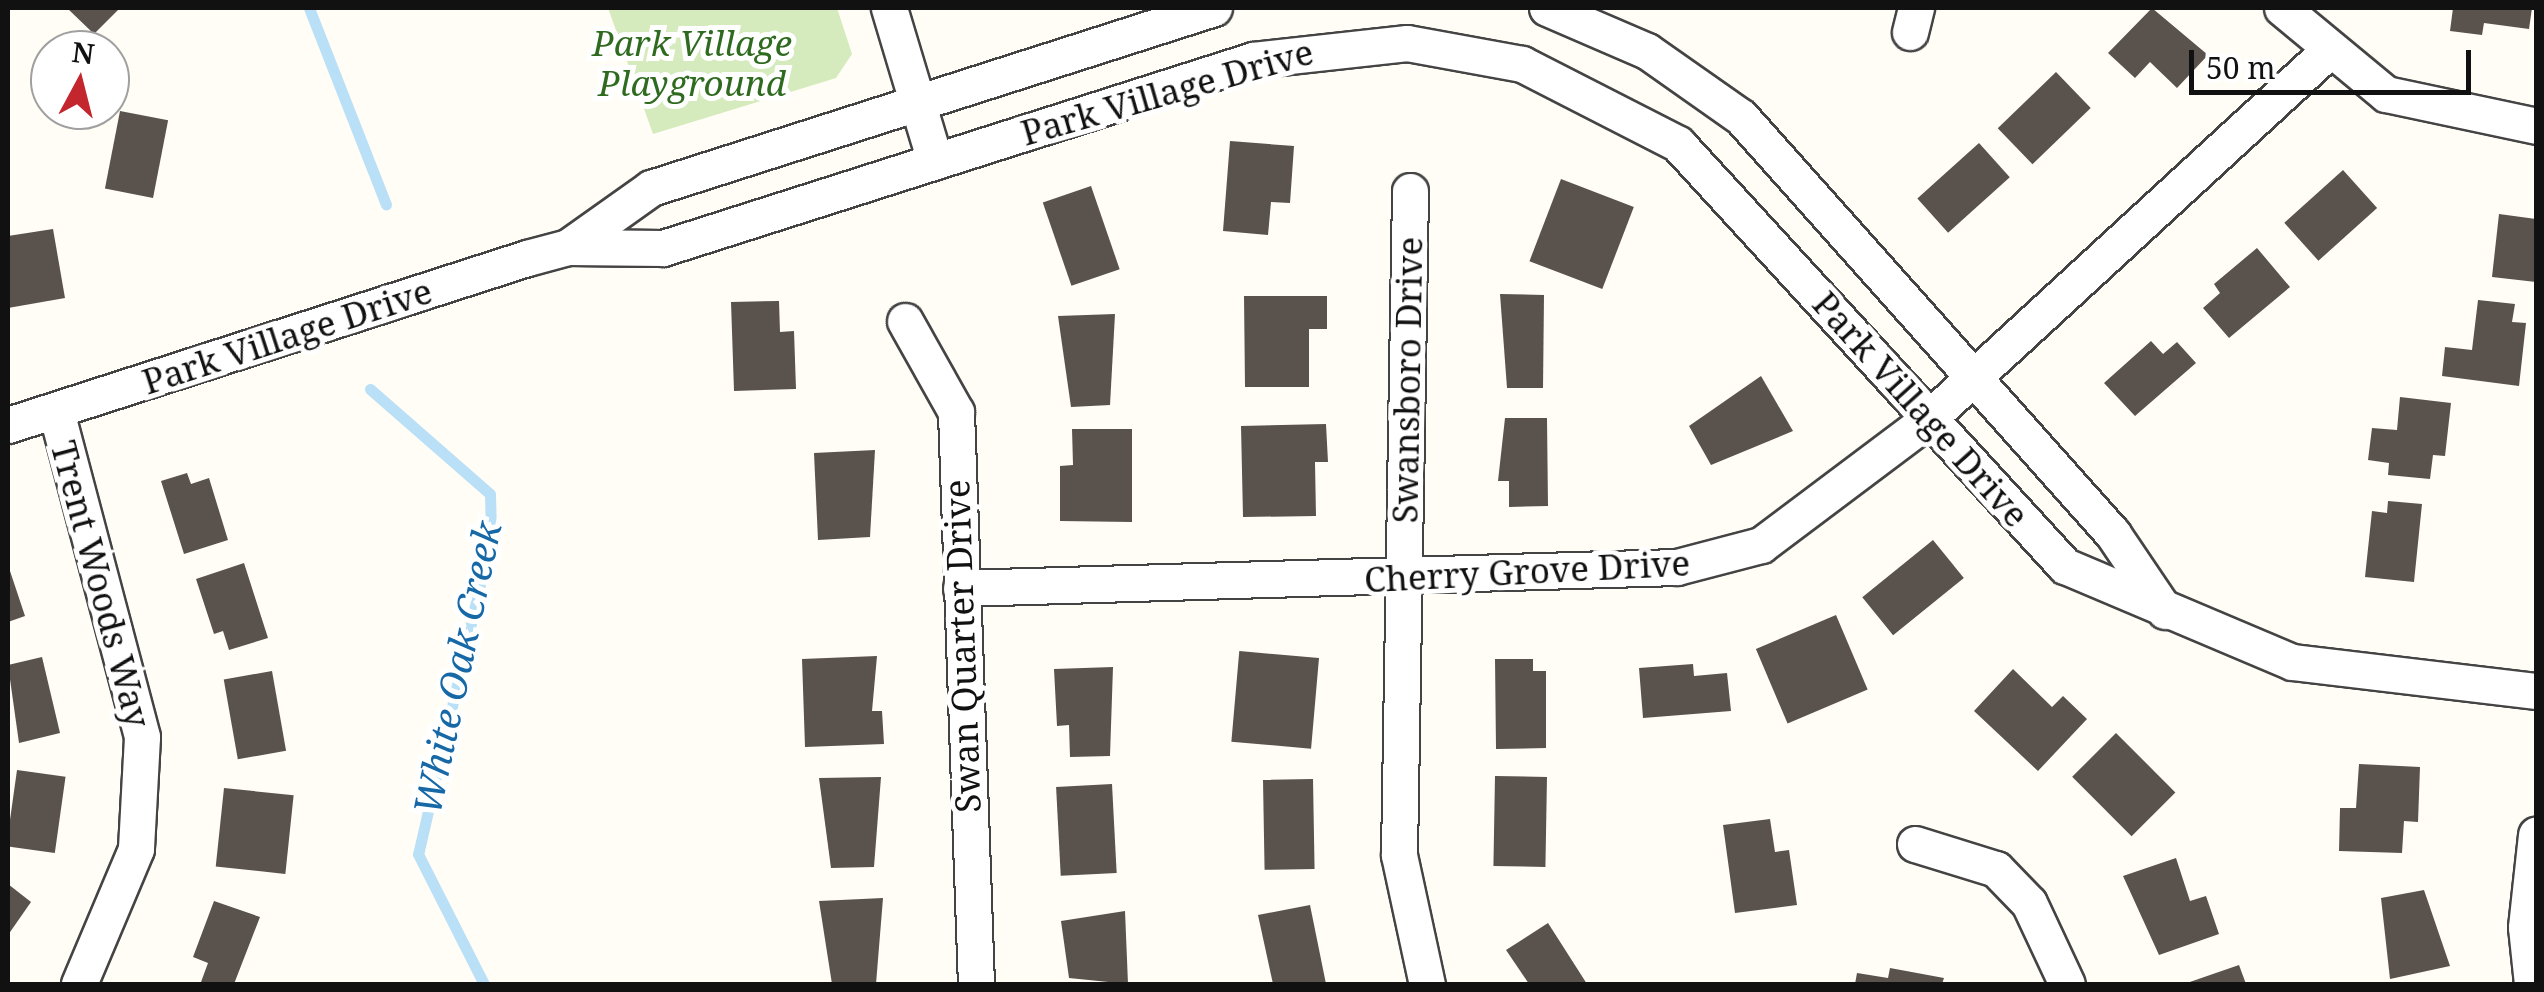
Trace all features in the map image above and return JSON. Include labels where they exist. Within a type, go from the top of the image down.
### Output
[{"type":"street","points":[[888,8],[936,161]]},
{"type":"street","name":"Park Village Drive","points":[[568,248],[651,188],[1214,8]]},
{"type":"street","name":"Park Village Drive","points":[[1546,8],[1648,51],[1717,96],[1975,374],[2113,534],[2166,612]]},
{"type":"street","points":[[2282,8],[2326,54],[2386,94],[2536,126]]},
{"type":"street","name":"Park Village Drive","points":[[8,426],[568,248],[662,248],[1311,48],[1407,43],[1522,64],[1678,144],[1727,188],[1926,421],[2065,566],[2166,612],[2292,662],[2536,691]]},
{"type":"street","name":"Cherry Grove Drive","points":[[960,588],[1404,579],[1678,568],[1731,556],[1790,532],[1926,421],[2326,54]]},
{"type":"street","name":"Swansboro Drive","points":[[1410,190],[1399,855],[1427,984]]},
{"type":"street","name":"Swan Quarter Drive","points":[[905,320],[956,412],[976,984]]},
{"type":"street","name":"Trent Woods Way","points":[[56,411],[142,738],[136,849],[79,984]]},
{"type":"street","points":[[2532,984],[2526,927],[2536,835]]},
{"type":"street","points":[[1915,844],[1996,869],[2029,903],[2067,984]]},
{"type":"green space","name":"Park Village Playground","points":[[608,8],[837,8],[852,54],[836,78],[653,134]]},
{"type":"building","points":[[67,8],[120,8],[98,30],[90,30]]},
{"type":"building","points":[[2152,8],[2208,55],[2177,88],[2150,62],[2135,78],[2108,53]]},
{"type":"building","points":[[2453,8],[2532,8],[2529,29],[2484,23],[2482,35],[2450,31]]},
{"type":"building","points":[[2056,72],[2091,108],[2032,164],[1998,128]]},
{"type":"building","points":[[130,113],[168,120],[153,198],[105,189],[116,130],[130,130]]},
{"type":"building","points":[[1230,141],[1294,146],[1290,203],[1271,202],[1268,235],[1223,231]]},
{"type":"building","points":[[1979,143],[2010,177],[1948,233],[1917,199]]},
{"type":"building","points":[[2343,170],[2377,208],[2318,261],[2284,223]]},
{"type":"building","points":[[1561,179],[1634,207],[1602,289],[1529,261]]},
{"type":"building","points":[[1091,186],[1120,269],[1071,286],[1043,203]]},
{"type":"building","points":[[2499,214],[2536,219],[2536,282],[2492,277]]},
{"type":"building","points":[[53,229],[65,298],[8,308],[8,236]]},
{"type":"building","points":[[2257,248],[2290,287],[2229,338],[2203,308],[2220,293],[2214,284]]},
{"type":"building","points":[[1500,294],[1544,295],[1543,388],[1507,388]]},
{"type":"building","points":[[1244,296],[1327,296],[1327,329],[1309,329],[1309,387],[1245,387]]},
{"type":"building","points":[[2478,300],[2515,304],[2512,322],[2526,323],[2519,386],[2442,376],[2445,347],[2472,350]]},
{"type":"building","points":[[779,301],[780,332],[794,331],[796,389],[734,391],[731,302]]},
{"type":"building","points":[[1115,314],[1110,405],[1071,407],[1058,316]]},
{"type":"building","points":[[2151,341],[2163,354],[2177,342],[2196,363],[2135,416],[2104,383]]},
{"type":"building","points":[[1761,376],[1793,431],[1711,465],[1689,426]]},
{"type":"building","points":[[2400,397],[2451,403],[2445,456],[2433,455],[2430,479],[2388,475],[2389,463],[2368,460],[2372,428],[2397,430]]},
{"type":"building","points":[[1505,418],[1547,418],[1548,506],[1509,507],[1509,481],[1498,481]]},
{"type":"building","points":[[1326,424],[1328,462],[1315,462],[1316,516],[1243,517],[1241,426]]},
{"type":"building","points":[[1072,429],[1132,429],[1132,522],[1060,521],[1060,466],[1073,465]]},
{"type":"building","points":[[875,450],[870,537],[818,540],[814,453]]},
{"type":"building","points":[[187,473],[191,484],[209,478],[228,540],[184,554],[161,481]]},
{"type":"building","points":[[2388,501],[2422,504],[2414,582],[2365,577],[2372,511],[2387,513]]},
{"type":"building","points":[[1933,540],[1964,578],[1893,635],[1862,597]]},
{"type":"building","points":[[244,563],[268,638],[229,650],[223,631],[214,634],[196,579]]},
{"type":"building","points":[[8,565],[25,616],[8,622]]},
{"type":"building","points":[[1836,615],[1868,690],[1788,724],[1756,649]]},
{"type":"building","points":[[1239,651],[1319,658],[1311,749],[1231,742]]},
{"type":"building","points":[[877,656],[872,711],[882,711],[884,744],[805,747],[802,659]]},
{"type":"building","points":[[42,657],[60,733],[19,743],[8,665]]},
{"type":"building","points":[[1495,659],[1533,659],[1533,671],[1546,671],[1546,748],[1496,749]]},
{"type":"building","points":[[1693,664],[1694,676],[1727,673],[1731,711],[1643,718],[1639,668]]},
{"type":"building","points":[[1113,667],[1110,756],[1070,757],[1069,725],[1057,726],[1054,669]]},
{"type":"building","points":[[2013,669],[2052,707],[2063,696],[2087,719],[2038,771],[1974,711]]},
{"type":"building","points":[[272,671],[286,751],[238,759],[224,680]]},
{"type":"building","points":[[2116,733],[2175,792],[2132,836],[2072,777]]},
{"type":"building","points":[[2359,764],[2420,767],[2418,822],[2404,821],[2402,853],[2339,851],[2340,808],[2356,808]]},
{"type":"building","points":[[17,770],[66,777],[55,853],[8,846]]},
{"type":"building","points":[[1495,776],[1547,777],[1545,867],[1493,866]]},
{"type":"building","points":[[881,777],[874,867],[831,868],[819,778]]},
{"type":"building","points":[[1313,779],[1315,869],[1265,870],[1263,780]]},
{"type":"building","points":[[1112,784],[1117,873],[1061,876],[1056,787]]},
{"type":"building","points":[[224,788],[294,795],[285,874],[216,867]]},
{"type":"building","points":[[1770,819],[1775,852],[1789,850],[1797,905],[1735,913],[1723,825]]},
{"type":"building","points":[[2176,858],[2190,901],[2206,896],[2219,934],[2159,955],[2123,876]]},
{"type":"building","points":[[8,884],[31,902],[8,935]]},
{"type":"building","points":[[2424,890],[2450,966],[2390,979],[2381,898]]},
{"type":"building","points":[[883,898],[876,984],[832,984],[819,901]]},
{"type":"building","points":[[214,901],[260,917],[234,984],[201,982],[208,963],[193,957]]},
{"type":"building","points":[[1310,905],[1326,984],[1273,984],[1258,915]]},
{"type":"building","points":[[1125,911],[1128,984],[1069,978],[1061,921]]},
{"type":"building","points":[[1548,923],[1587,984],[1529,984],[1506,950]]},
{"type":"building","points":[[2239,965],[2246,984],[2184,984]]},
{"type":"building","points":[[1890,968],[1944,978],[1942,984],[1855,984],[1857,973],[1888,978]]},
{"type":"waterway","name":"White Oak Creek","points":[[309,8],[386,204]]},
{"type":"waterway","name":"White Oak Creek","points":[[370,389],[490,494],[491,536],[418,854],[484,984]]}]
